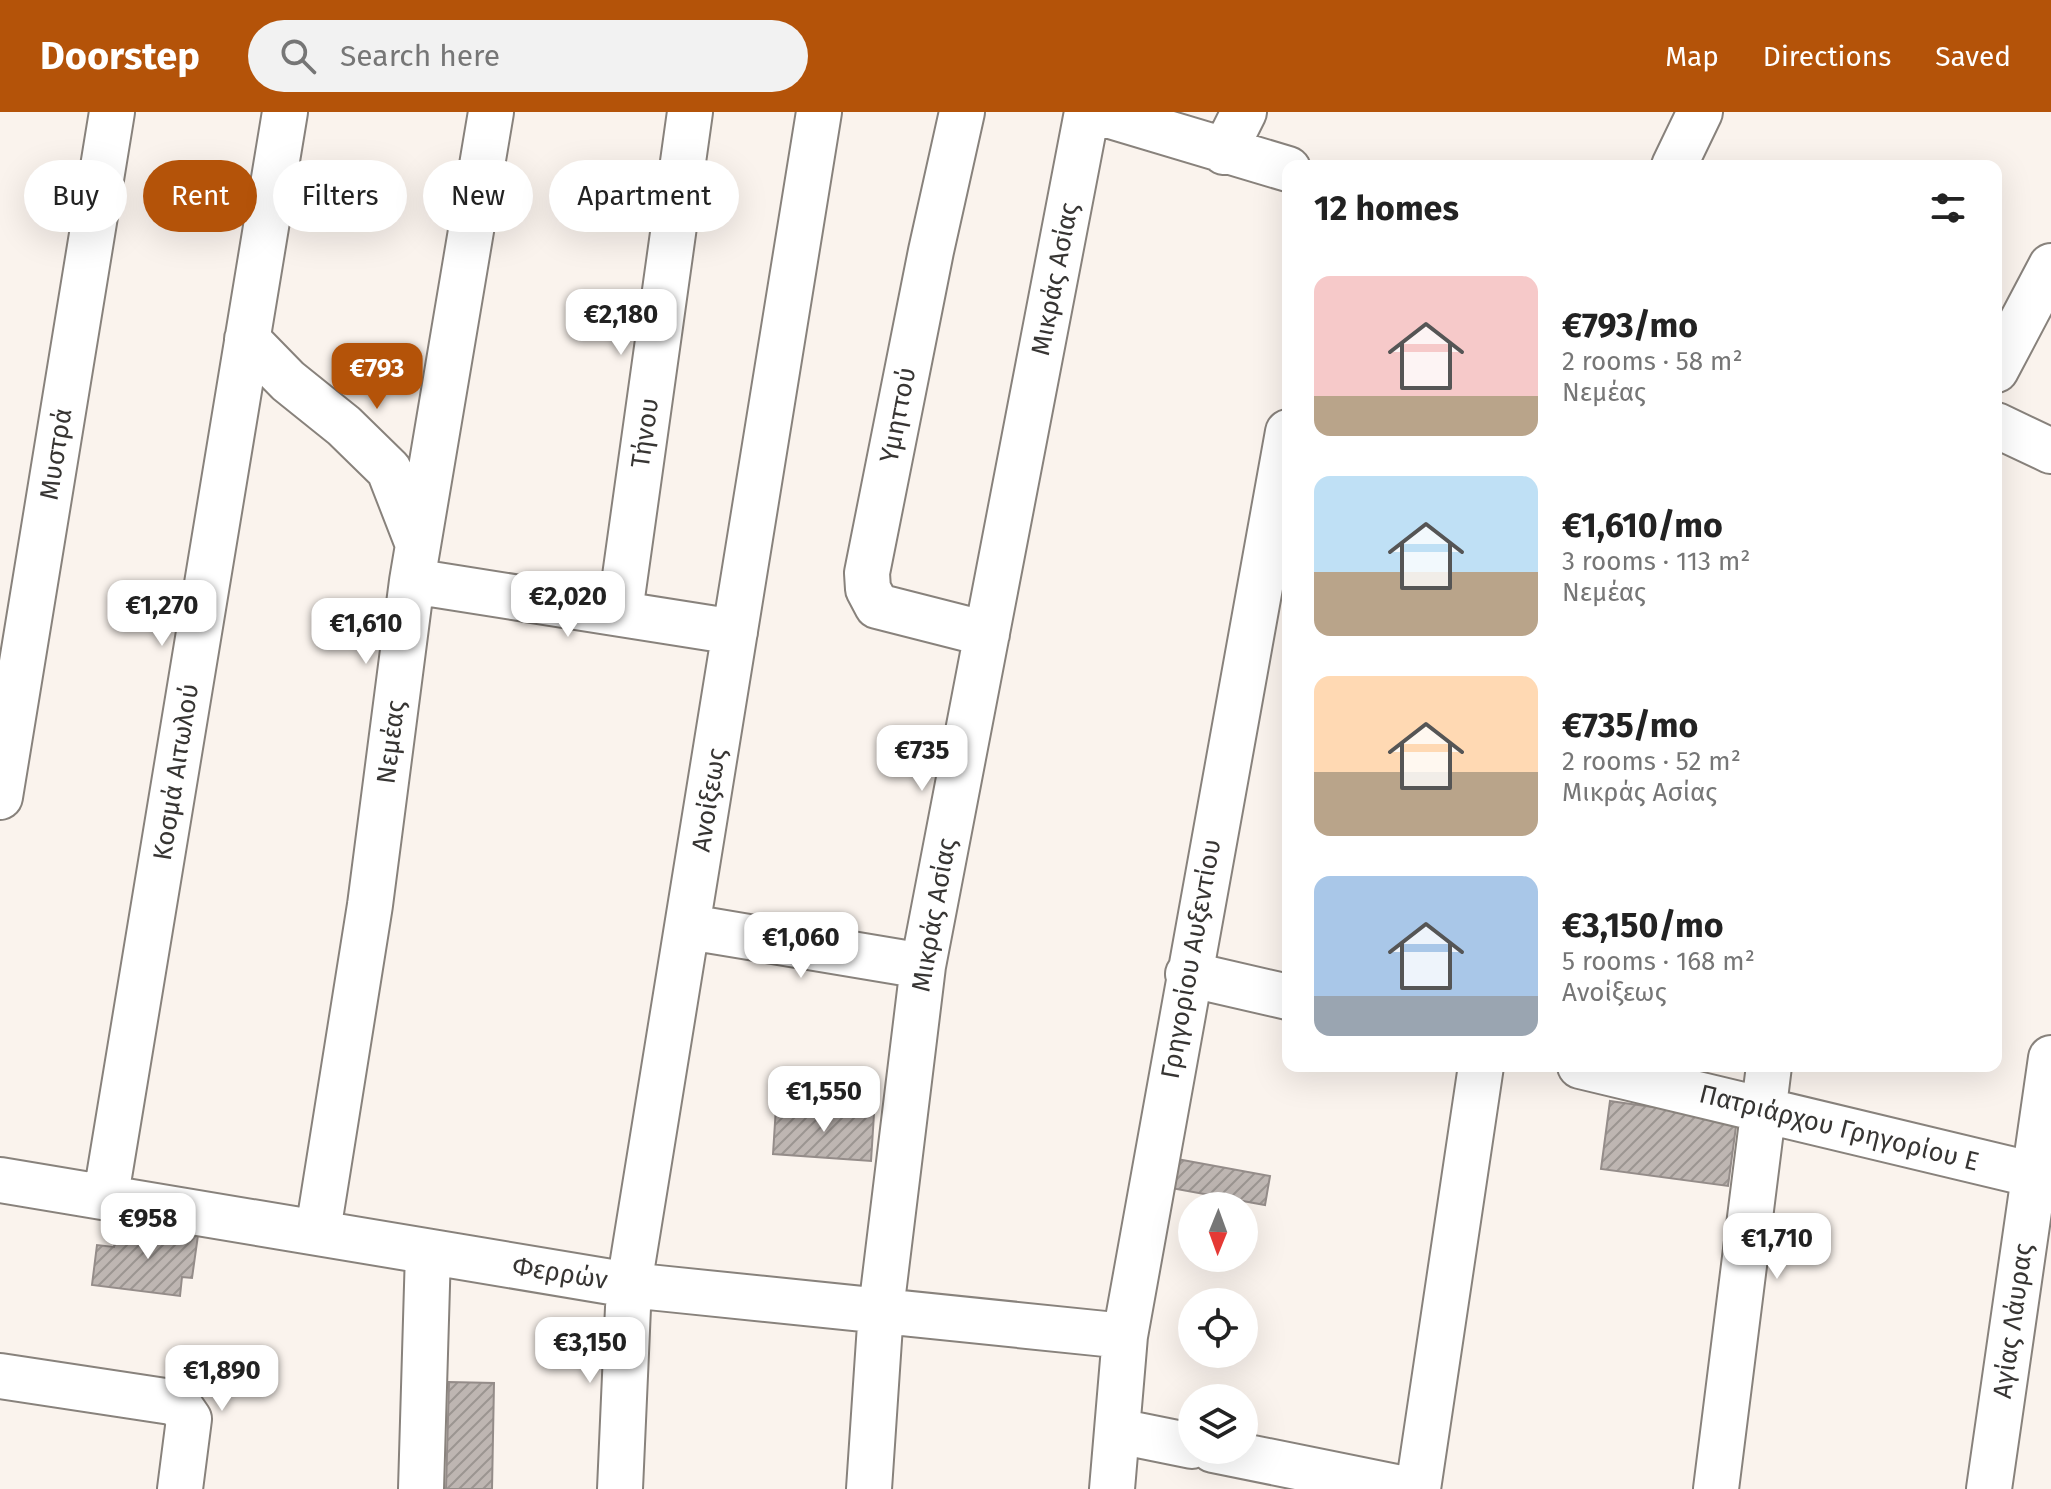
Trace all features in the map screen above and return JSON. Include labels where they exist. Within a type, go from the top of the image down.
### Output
[{"type":"street","name":"Μυστρά","points":[[0,797],[112,112]]},
{"type":"street","name":"Κοσμά Αιτωλού","points":[[106,1195],[285,112]]},
{"type":"street","name":"Νεμέας","points":[[318,1231],[370,905],[415,562],[491,112]]},
{"type":"street","name":"Τήνου","points":[[620,612],[690,112]]},
{"type":"street","name":"Ανοίξεως","points":[[620,1489],[629,1285],[819,112]]},
{"type":"street","name":"Υμηττού","points":[[962,112],[867,573],[868,589],[877,606],[987,634]]},
{"type":"street","name":"Μικράς Ασίας","points":[[869,1489],[881,1310],[923,966],[1087,112]]},
{"type":"street","points":[[1097,112],[1282,167]]},
{"type":"street","points":[[1224,152],[1244,112]]},
{"type":"street","points":[[1677,160],[1700,112]]},
{"type":"street","points":[[2002,359],[2051,266]]},
{"type":"street","points":[[247,339],[288,381],[344,426],[389,470],[415,562],[620,612],[735,632]]},
{"type":"street","points":[[2002,428],[2051,451]]},
{"type":"street","name":"Γρηγορίου Αυξεντίου","points":[[1112,1489],[1125,1336],[1282,465]]},
{"type":"street","points":[[689,927],[923,966]]},
{"type":"street","points":[[1188,974],[1282,996]]},
{"type":"street","name":"Αγίας Λάυρας","points":[[1989,1489],[2042,1177],[2051,1058]]},
{"type":"street","points":[[1418,1489],[1480,1072]]},
{"type":"street","name":"Πατριάρχου Γρηγορίου Ε","points":[[1633,1072],[1767,1087],[2042,1177]]},
{"type":"street","points":[[1716,1489],[1767,1087]]},
{"type":"street","name":"Φερρών","points":[[0,1180],[106,1195],[629,1285],[1125,1336]]},
{"type":"street","points":[[421,1489],[428,1252]]},
{"type":"street","points":[[0,1376],[156,1397],[178,1403],[189,1419],[180,1489]]},
{"type":"street","points":[[1118,1431],[1178,1443]]},
{"type":"street","points":[[1258,1459],[1406,1489]]},
{"type":"building","points":[[1610,1101],[1737,1119],[1728,1186],[1601,1169]]},
{"type":"building","points":[[776,1107],[874,1114],[871,1161],[773,1154]]},
{"type":"building","points":[[1177,1159],[1270,1176],[1265,1205],[1258,1204],[1258,1192],[1193,1192],[1171,1188]]},
{"type":"building","points":[[161,1224],[199,1228],[192,1278],[182,1277],[180,1296],[92,1285],[97,1245],[114,1247],[115,1239],[127,1241],[129,1229],[160,1233]]},
{"type":"building","points":[[449,1382],[494,1383],[492,1489],[446,1489]]}]
